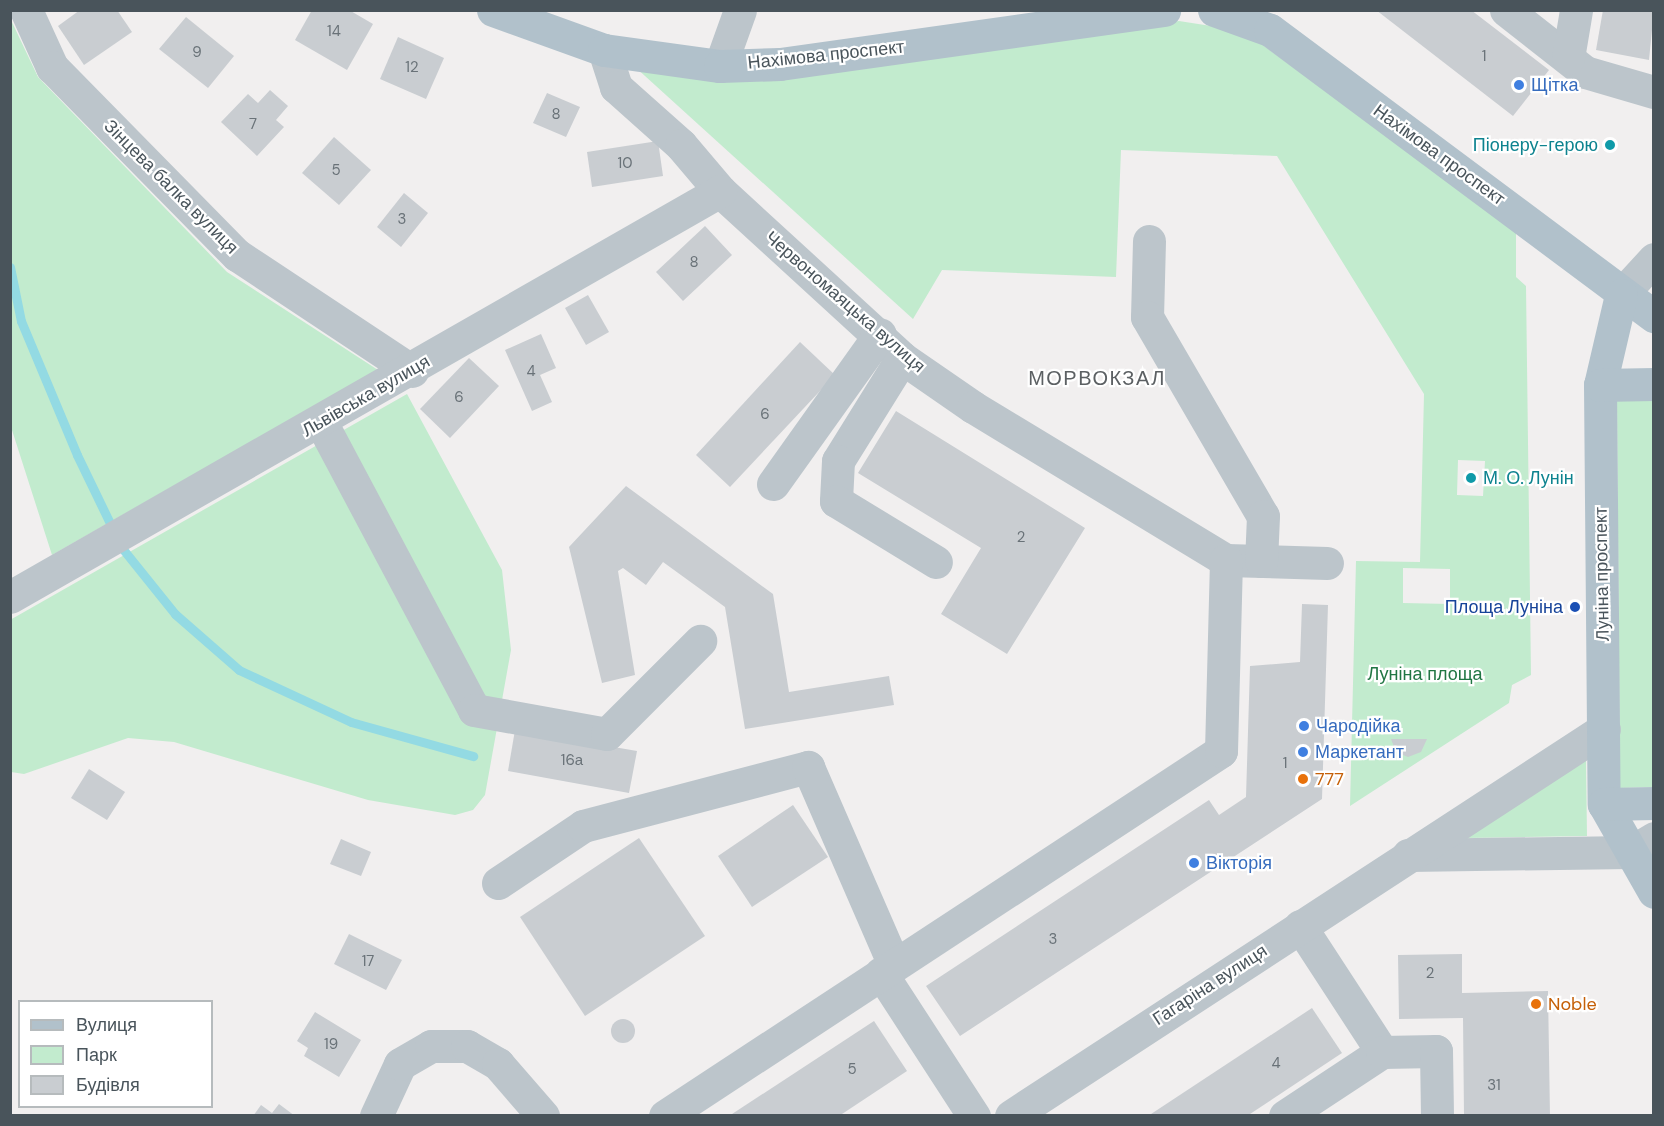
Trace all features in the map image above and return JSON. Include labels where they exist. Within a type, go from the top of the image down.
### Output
[{"type":"main road","name":"Нахімова проспект","points":[[493,10],[532,18],[604,50],[720,66],[780,64],[1164,10]]},
{"type":"main road","name":"Нахімова проспект","points":[[1214,10],[1270,30],[1621,295],[1653,316]]},
{"type":"main road","name":"Луніна проспект","points":[[1621,295],[1600,385],[1604,804],[1642,845],[1653,892]]},
{"type":"main road","points":[[1600,385],[1653,384]]},
{"type":"main road","points":[[1604,804],[1653,803]]},
{"type":"street","name":"Зінцева балка вулиця","points":[[26,10],[51,67],[237,255],[411,371]]},
{"type":"street","points":[[720,66],[740,10]]},
{"type":"street","points":[[1506,10],[1585,72],[1653,92]]},
{"type":"street","points":[[1568,58],[1576,10]]},
{"type":"street","name":"Червономаяцька вулиця","points":[[604,50],[616,87],[681,145],[720,191],[880,334],[902,358],[973,407],[1226,560]]},
{"type":"street","name":"Львівська вулиця","points":[[10,597],[411,371],[720,191]]},
{"type":"street","points":[[1149,241],[1147,317],[1263,516],[1262,561]]},
{"type":"street","name":"Луніна проспект","points":[[1621,295],[1653,259]]},
{"type":"street","points":[[773,484],[880,334]]},
{"type":"street","points":[[902,358],[838,461],[836,501],[936,562]]},
{"type":"street","points":[[321,422],[474,710],[607,734],[700,641]]},
{"type":"street","points":[[664,1116],[1221,751],[1226,560],[1327,563]]},
{"type":"street","name":"Гагаріна вулиця","points":[[1011,1116],[1604,729]]},
{"type":"street","points":[[498,883],[583,826],[808,767],[888,969],[974,1116]]},
{"type":"street","points":[[1408,855],[1642,845]]},
{"type":"street","points":[[1300,926],[1382,1052]]},
{"type":"street","points":[[376,1116],[400,1064],[431,1046],[467,1046],[498,1064],[543,1116]]},
{"type":"street","points":[[1285,1116],[1382,1052],[1436,1051],[1437,1116]]},
{"type":"green space","points":[[10,18],[38,77],[227,272],[378,370],[52,555],[11,427]]},
{"type":"green space","name":"Луніна площа","points":[[1179,21],[1243,31],[1516,227],[1516,277],[1526,286],[1531,675],[1512,685],[1509,703],[1350,806],[1356,561],[1420,562],[1424,394],[1277,156],[1121,150],[1116,277],[942,270],[913,319],[634,66],[782,77]],"holes":[[[1458,460],[1485,461],[1483,496],[1457,495]],[[1403,568],[1450,569],[1450,604],[1403,603]]]},
{"type":"green space","points":[[407,394],[502,570],[511,650],[485,795],[473,810],[455,815],[368,800],[174,742],[128,738],[24,774],[11,772],[10,620]]},
{"type":"green space","points":[[1617,400],[1653,400],[1653,787],[1620,788]]},
{"type":"green space","points":[[1586,759],[1587,836],[1467,838]]},
{"type":"building","points":[[80,10],[117,10],[132,32],[84,65],[58,26]]},
{"type":"building","points":[[312,10],[349,10],[373,24],[347,70],[295,40]]},
{"type":"building","points":[[1376,10],[1471,10],[1549,70],[1513,116]]},
{"type":"building","points":[[1603,10],[1654,10],[1649,60],[1596,50]]},
{"type":"building","points":[[186,17],[234,56],[208,88],[159,49]]},
{"type":"building","points":[[398,37],[444,58],[426,99],[380,79]]},
{"type":"building","points":[[270,90],[288,106],[276,120],[284,127],[257,156],[221,122],[248,94],[258,103]]},
{"type":"building","points":[[547,93],[580,107],[566,137],[533,123]]},
{"type":"building","points":[[334,137],[371,170],[339,205],[302,173]]},
{"type":"building","points":[[658,141],[663,176],[592,187],[587,152]]},
{"type":"building","points":[[404,193],[428,213],[401,247],[377,227]]},
{"type":"building","points":[[705,226],[732,255],[683,301],[656,272]]},
{"type":"building","points":[[588,295],[609,332],[586,345],[565,308]]},
{"type":"building","points":[[541,334],[556,368],[540,375],[552,402],[532,411],[505,350]]},
{"type":"building","points":[[800,342],[835,375],[730,487],[696,455]]},
{"type":"building","points":[[469,358],[499,386],[450,438],[420,409]]},
{"type":"building","points":[[896,411],[1085,528],[1007,654],[941,614],[981,548],[858,473]]},
{"type":"building","points":[[626,486],[773,594],[789,692],[889,676],[894,705],[745,729],[725,607],[663,562],[646,585],[623,568],[618,571],[635,675],[602,683],[569,547]]},
{"type":"building","points":[[1302,604],[1328,605],[1322,799],[960,1036],[926,986],[1209,800],[1219,815],[1246,797],[1250,666],[1300,662]]},
{"type":"building","points":[[515,730],[637,751],[629,793],[508,771]]},
{"type":"building","points":[[1391,739],[1427,739],[1421,752],[1408,757],[1396,752]]},
{"type":"building","points":[[89,769],[125,792],[107,820],[71,798]]},
{"type":"building","points":[[793,805],[828,857],[752,907],[718,856]]},
{"type":"building","points":[[639,838],[705,936],[585,1016],[520,917]]},
{"type":"building","points":[[341,839],[371,852],[361,876],[330,864]]},
{"type":"building","points":[[349,934],[402,960],[386,990],[334,964]]},
{"type":"building","points":[[1462,954],[1462,993],[1548,991],[1550,1116],[1464,1116],[1463,1018],[1399,1019],[1398,955]]},
{"type":"building","points":[[1312,1008],[1342,1053],[1247,1116],[1148,1116]]},
{"type":"building","points":[[315,1012],[361,1040],[339,1077],[304,1056],[308,1048],[297,1041]]},
{"type":"building","points":[[623,1019],[628,1020],[634,1026],[634,1036],[628,1042],[623,1043],[618,1042],[612,1036],[611,1031],[612,1026],[618,1020]]},
{"type":"building","points":[[874,1021],[907,1071],[839,1116],[729,1116]]},
{"type":"building","points":[[279,1104],[295,1116],[253,1116],[261,1105],[272,1113]]},
{"type":"waterway","points":[[10,267],[21,321],[77,455],[122,548],[175,614],[239,670],[351,722],[473,756]]},
{"type":"place","name":"Щітка","points":[[1519,85]]},
{"type":"place","name":"Піонеру-герою","points":[[1610,145]]},
{"type":"place","name":"М. О. Лунін","points":[[1471,478]]},
{"type":"place","name":"Площа Луніна","points":[[1575,607]]},
{"type":"place","name":"Чародійка","points":[[1304,726]]},
{"type":"place","name":"Маркетант","points":[[1303,752]]},
{"type":"place","name":"777","points":[[1303,779]]},
{"type":"place","name":"Вікторія","points":[[1194,863]]},
{"type":"place","name":"Noble","points":[[1536,1004]]},
{"type":"district","name":"МОРВОКЗАЛ","points":[[1097,378]]}]
